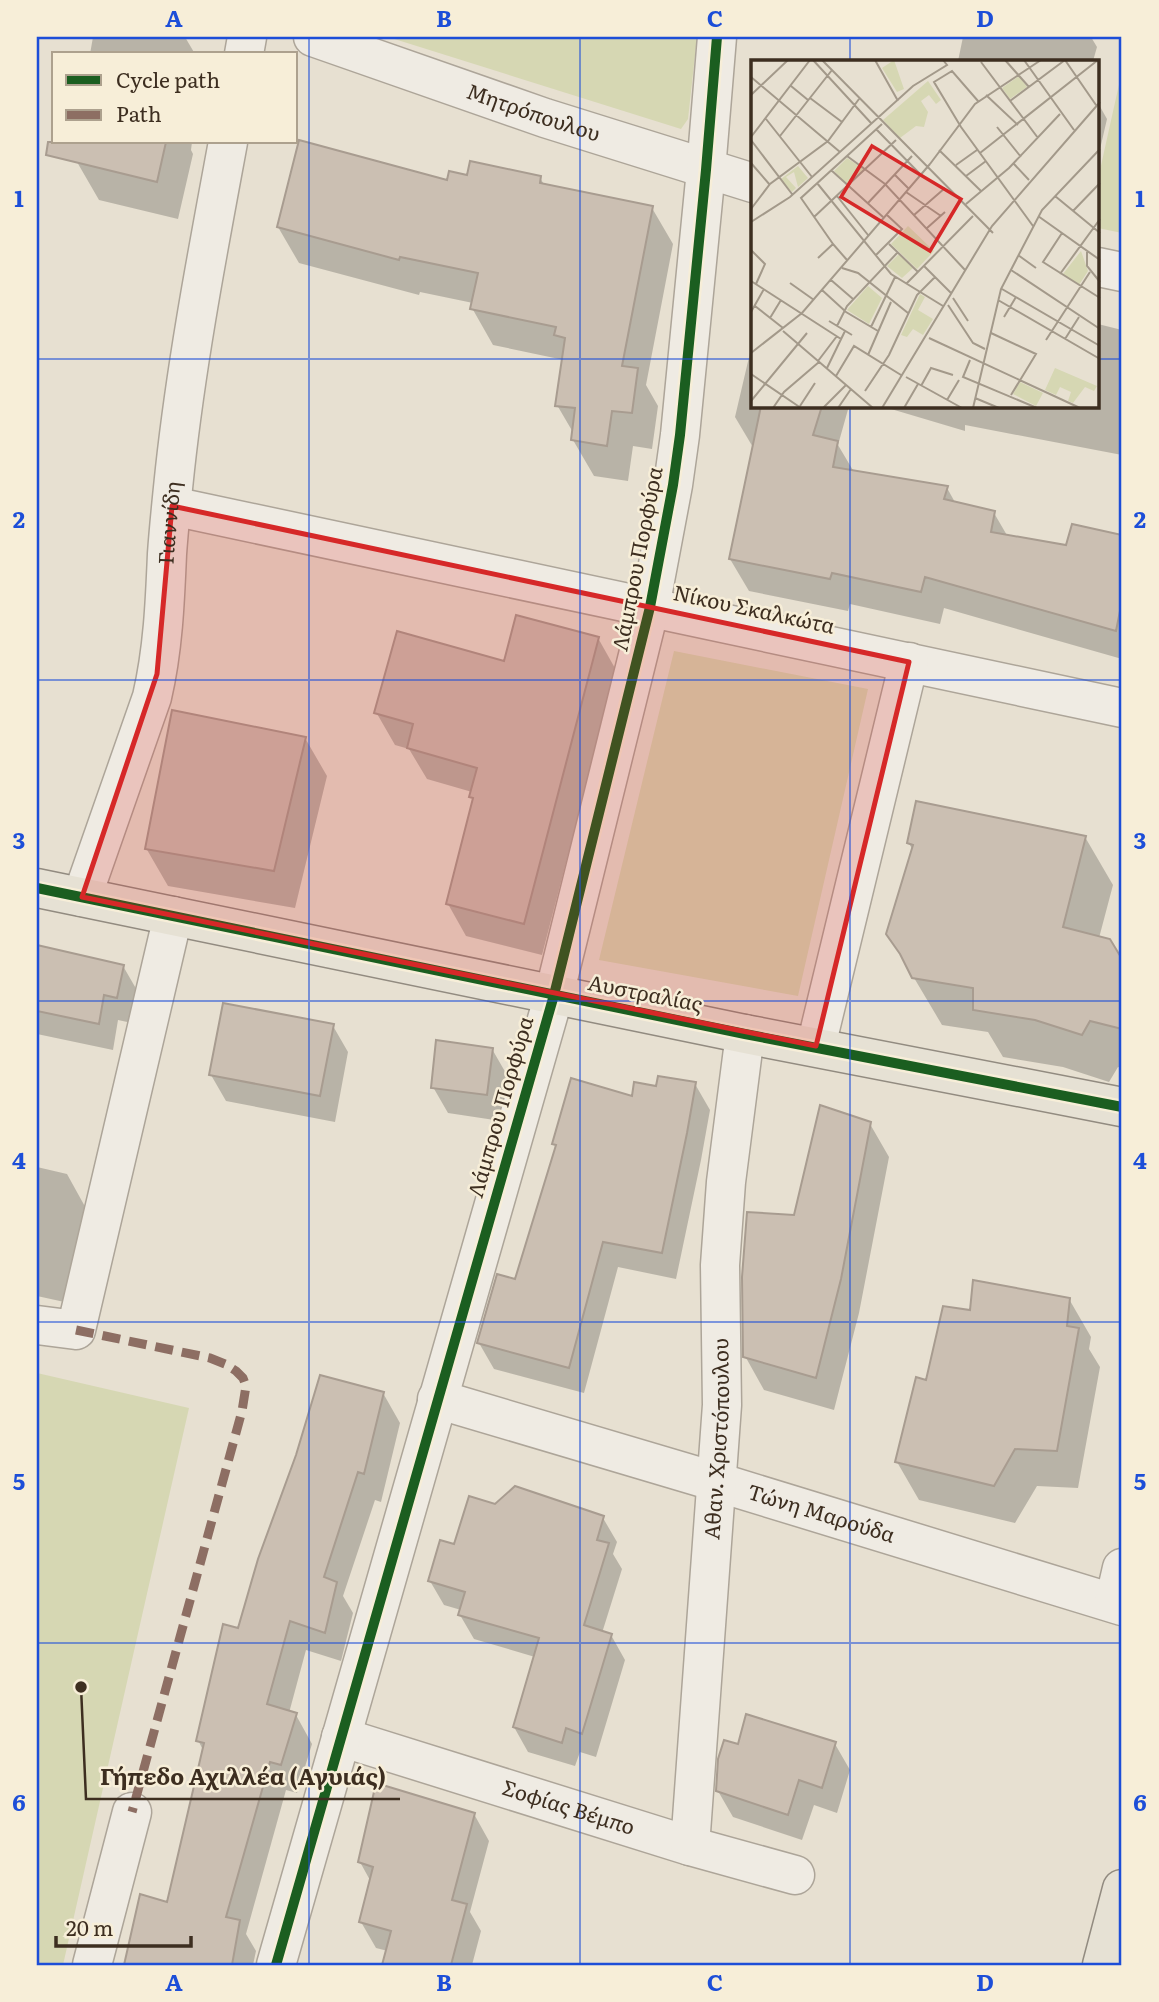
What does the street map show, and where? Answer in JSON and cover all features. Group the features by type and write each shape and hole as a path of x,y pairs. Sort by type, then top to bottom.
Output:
{"main road":[{"name":"Αυστραλίας","path":"37,888 745,1034 1122,1107"},
{"path":"1102,1965 1122,1889"}],"street":[{"name":"Μητρόπουλου","path":"313,37 545,118 751,182"},
{"name":"Λάμπρου Πορφύρα","path":"276,1965 554,995 650,607 678,448 717,37"},
{"name":"Γιαννίδη","path":"82,897 152,697 157,674 163,634 180,435 200,299 228,144"},
{"path":"1100,267 1122,272"},
{"name":"Νίκου Σκαλκώτα","path":"172,506 1122,708"},
{"path":"816,1046 909,663"},
{"path":"37,1325 76,1330 173,916"},
{"name":"Αθαν. Χριστόπουλου","path":"691,1846 722,1405 720,1265 726,1182 745,1034"},
{"name":"Τώνη Μαρούδα","path":"437,1399 717,1482 1120,1593"},
{"name":"Σοφίας Βέμπο","path":"341,1737 691,1846 795,1875"},
{"path":"92,1965 132,1812"}],"highlighted area":[{"path":"172,506 909,662 816,1046 82,897 157,674"}],"green space":[{"path":"388,37 697,37 688,119 681,129"},
{"path":"1122,71 1122,233 1100,228 1100,170"},
{"path":"674,651 868,689 798,996 599,960"},
{"path":"37,1373 189,1408 63,1965 37,1965"}],"building":[{"path":"299,140 447,180 449,171 467,175 470,161 541,176 540,183 653,206 622,366 638,368 632,413 612,411 607,446 571,440 575,408 555,406 565,338 554,335 556,327 470,309 478,273 400,257 399,260 277,227"},
{"path":"48,142 166,144 157,182 46,155"},
{"path":"761,408 821,408 813,435 838,441 833,467 948,486 944,499 995,511 991,532 1066,545 1072,524 1122,535 1122,601 1116,631 925,577 921,592 832,573 830,579 729,559"},
{"path":"516,615 599,637 524,924 446,904 473,798 469,797 477,768 407,748 413,724 374,713 397,631 504,661"},
{"path":"172,710 306,737 274,871 145,849"},
{"path":"916,801 1086,836 1063,927 1110,939 1122,959 1122,1029 1090,1021 1082,1035 1035,1020 973,1010 973,988 912,978 886,934 913,845 907,843"},
{"path":"37,945 124,965 117,998 104,995 99,1024 37,1011"},
{"path":"223,1003 334,1024 320,1096 209,1075"},
{"path":"436,1040 493,1048 487,1095 431,1088"},
{"path":"658,1076 696,1082 662,1253 603,1242 569,1368 477,1343 497,1274 515,1279 556,1145 552,1144 571,1078 632,1096 634,1082 656,1086"},
{"path":"820,1105 871,1122 841,1279 816,1378 743,1357 742,1277 747,1212 794,1215"},
{"path":"973,1280 1070,1298 1067,1326 1079,1328 1057,1451 1015,1449 994,1486 895,1462 916,1377 926,1380 943,1306 970,1310"},
{"path":"320,1375 384,1392 364,1474 358,1472 324,1577 337,1582 325,1633 290,1621 267,1704 297,1713 281,1765 270,1762 226,1917 240,1920 232,1965 124,1965 140,1894 167,1902 204,1743 196,1741 223,1624 238,1628 258,1559 296,1455"},
{"path":"515,1486 604,1516 597,1540 609,1543 584,1625 612,1634 582,1734 566,1728 562,1743 513,1727 539,1638 458,1615 465,1592 428,1581 440,1540 454,1544 469,1496 495,1504"},
{"path":"746,1714 836,1742 822,1788 799,1780 788,1815 716,1791 718,1759 724,1740 738,1744"},
{"path":"376,1783 475,1813 452,1900 467,1904 451,1965 382,1965 391,1931 359,1922 373,1867 358,1862"}],"marked path":[{"path":"76,1330 210,1358 236,1371 246,1386 242,1411 132,1812"}],"cycle path":[{"path":"276,1965 554,995 650,607 680,435 717,37"},
{"path":"37,888 745,1034 1122,1107"}],"place":[{"name":"Γήπεδο Αχιλλέα (Αγυιάς)","path":"81,1687"}]}
